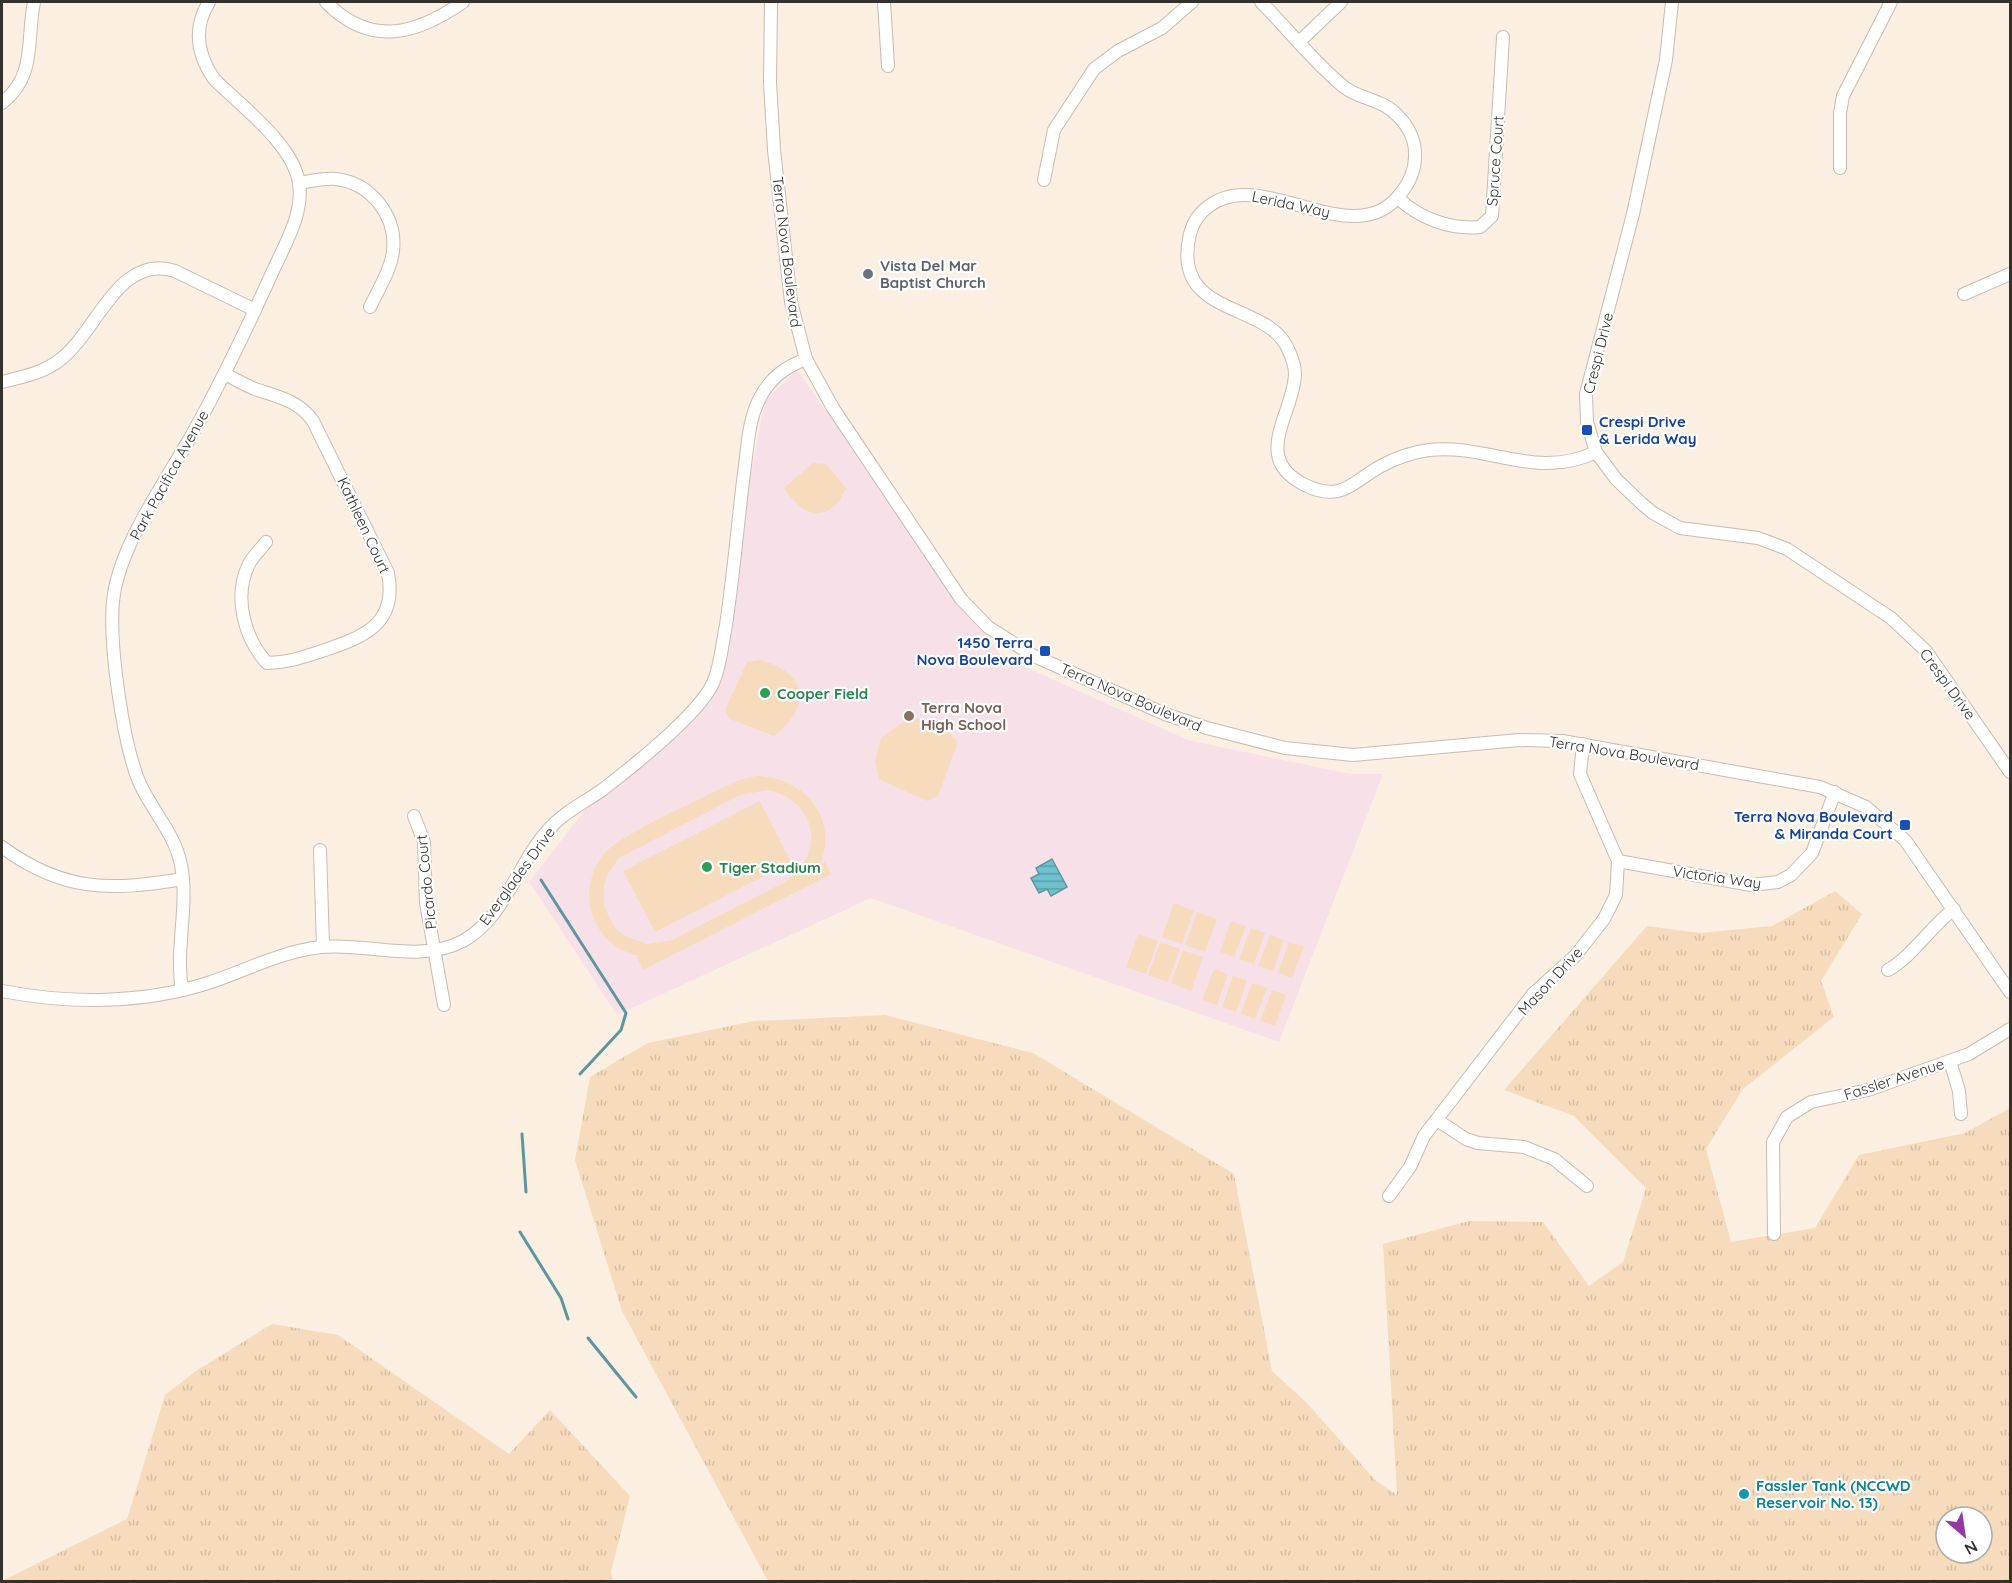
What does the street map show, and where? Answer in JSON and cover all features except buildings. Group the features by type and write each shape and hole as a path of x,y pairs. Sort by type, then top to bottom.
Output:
{"street":[{"path":"2,103 19,85 26,73 34,2"},
{"name":"Park Pacifica Avenue","path":"182,990 180,966 183,879 171,837 142,787 130,755 113,638 115,585 126,553 225,374 295,222 299,183 285,149 214,79 201,56 198,30 209,2"},
{"path":"326,2 349,20 362,26 390,31 417,28 430,23 463,2"},
{"name":"Terra Nova Boulevard","path":"771,2 770,82 774,150 792,302 806,359 833,408 961,599 988,627 1025,651 1186,722 1285,748 1353,755 1519,740 1583,744 1835,792 1866,807 1892,826 1917,855 2010,992"},
{"path":"884,2 888,66"},
{"path":"1044,180 1054,129 1094,69 1118,51 1162,28 1192,2"},
{"path":"1261,2 1345,88 1385,105 1407,127 1415,148 1415,161 1412,174 1398,198"},
{"path":"1299,42 1341,2"},
{"name":"Crespi Drive","path":"1672,2 1666,60 1633,214 1586,394 1587,422 1596,452 1628,492 1666,522 1696,532 1758,538 1787,549 1904,628 1936,664 2010,772"},
{"path":"1840,168 1840,113 1843,96 1891,2"},
{"name":"Spruce Court","path":"1398,198 1418,215 1462,227 1480,227 1491,216 1503,37"},
{"path":"299,183 333,179 355,184 375,198 388,217 392,228 393,253 370,307"},
{"name":"Lerida Way","path":"1398,198 1377,211 1352,216 1258,196 1229,196 1205,209 1196,219 1190,232 1189,259 1197,283 1204,293 1224,307 1272,328 1283,339 1293,360 1293,387 1276,443 1278,454 1287,471 1300,483 1312,488 1335,492 1345,490 1379,467 1415,452 1440,449 1523,462 1566,464 1596,452"},
{"path":"2,382 28,376 59,360 83,337 123,283 142,269 164,267 176,271 255,309"},
{"path":"1965,294 2010,274"},
{"name":"Everglades Drive","path":"2,991 83,1000 133,997 182,990 284,956 323,946 407,951 433,950 462,941 485,923 549,829 612,782 687,717 708,694 719,665 733,583 742,482 753,413 775,376 806,359"},
{"name":"Kathleen Court","path":"225,374 252,388 289,400 306,412 313,421 388,573 391,597 381,619 369,632 349,641 283,663 267,663 258,653 242,611 241,589 250,562 266,542"},
{"name":"Mason Drive","path":"1389,1196 1410,1167 1419,1145 1437,1120 1533,994 1567,965 1604,919 1616,895 1618,861 1582,782 1579,765 1583,744"},
{"name":"Victoria Way","path":"1618,861 1751,885 1778,882 1791,875 1812,853 1835,792"},
{"name":"Picardo Court","path":"414,816 424,842 424,888 444,1005"},
{"path":"2,847 39,870 89,886 124,887 183,879"},
{"path":"320,850 323,946"},
{"path":"1888,970 1908,955 1933,927 1954,909"},
{"name":"Fassler Avenue","path":"1774,1234 1772,1150 1778,1130 1787,1117 1811,1101 1861,1092 1950,1061 1982,1048 2010,1029"},
{"path":"1950,1061 1959,1090 1961,1114"},
{"path":"1437,1120 1466,1139 1478,1143 1524,1147 1554,1159 1587,1186"}],"shaded area":[{"name":"Terra Nova High School","path":"797,370 1001,656 1188,740 1350,774 1383,774 1279,1042 871,898 617,1015 529,882 584,811 710,692 765,400"}],"green space":[{"path":"813,463 826,464 846,488 838,503 821,513 813,513 800,506 784,488"},
{"name":"Cooper Field","path":"759,660 787,672 795,681 799,691 799,702 795,713 774,736 730,719 725,710 747,662"},
{"path":"918,719 944,727 958,742 938,796 927,801 879,779 875,761 881,738 906,720"},
{"path":"756,776 773,778 802,791 813,802 821,816 825,830 825,847 820,864 825,862 831,874 643,970 637,958 639,956 624,951 610,942 596,924 589,900 590,884 595,869 603,855 612,846 666,815 739,780","holes":["768,790 785,796 798,805 811,830 811,843 807,857 798,870 785,882 672,940 647,944 623,935 614,927 604,906 604,886 607,875 619,858 740,795"]},
{"name":"Tiger Stadium","path":"760,801 791,862 655,932 623,871"},
{"path":"1835,891 1862,914 1821,981 1834,1017 1743,1089 1706,1149 1731,1242 1815,1228 1859,1155 1965,1133 2010,1108 2010,1581 768,1581 622,1311 575,1160 590,1077 648,1043 754,1021 885,1015 1033,1053 1234,1174 1272,1371 1307,1403 1375,1480 1397,1495 1383,1244 1469,1221 1543,1222 1589,1286 1623,1262 1646,1188 1574,1116 1504,1090 1647,926 1700,933 1772,926"},
{"path":"1174,903 1194,911 1182,944 1162,937"},
{"path":"1197,912 1217,919 1205,952 1185,945"},
{"path":"1231,921 1246,926 1234,957 1220,952"},
{"path":"1251,928 1265,933 1254,964 1239,959"},
{"path":"1138,934 1158,941 1146,974 1126,967"},
{"path":"1270,935 1284,940 1273,971 1258,966"},
{"path":"1160,942 1180,949 1168,982 1148,975"},
{"path":"1289,942 1304,947 1292,978 1278,973"},
{"path":"1183,950 1203,957 1191,991 1171,983"},
{"path":"1214,969 1228,974 1217,1005 1202,1000"},
{"path":"1233,976 1247,981 1236,1012 1222,1007"},
{"path":"1252,983 1267,988 1255,1019 1241,1014"},
{"path":"1272,990 1286,995 1275,1026 1260,1021"},
{"path":"272,1324 338,1335 509,1454 550,1410 630,1496 611,1572 613,1581 2,1581 127,1519 165,1395 196,1371"}],"water":[{"path":"1052,859 1067,887 1051,896 1047,889 1039,893 1031,878 1039,874 1036,868"}],"waterway":[{"path":"541,880 626,1013 621,1030 580,1074"},
{"path":"522,1134 526,1192"},
{"path":"520,1232 561,1298 568,1319"},
{"path":"588,1338 636,1397"}],"place":[{"name":"Vista Del Mar Baptist Church","path":"868,274"},
{"name":"Crespi Drive & Lerida Way","path":"1587,430"},
{"name":"1450 Terra Nova Boulevard","path":"1045,651"},
{"name":"Cooper Field","path":"765,693"},
{"name":"Terra Nova High School","path":"909,716"},
{"name":"Terra Nova Boulevard & Miranda Court","path":"1905,825"},
{"name":"Tiger Stadium","path":"707,867"},
{"name":"Fassler Tank (NCCWD Reservoir No. 13)","path":"1744,1494"}]}
